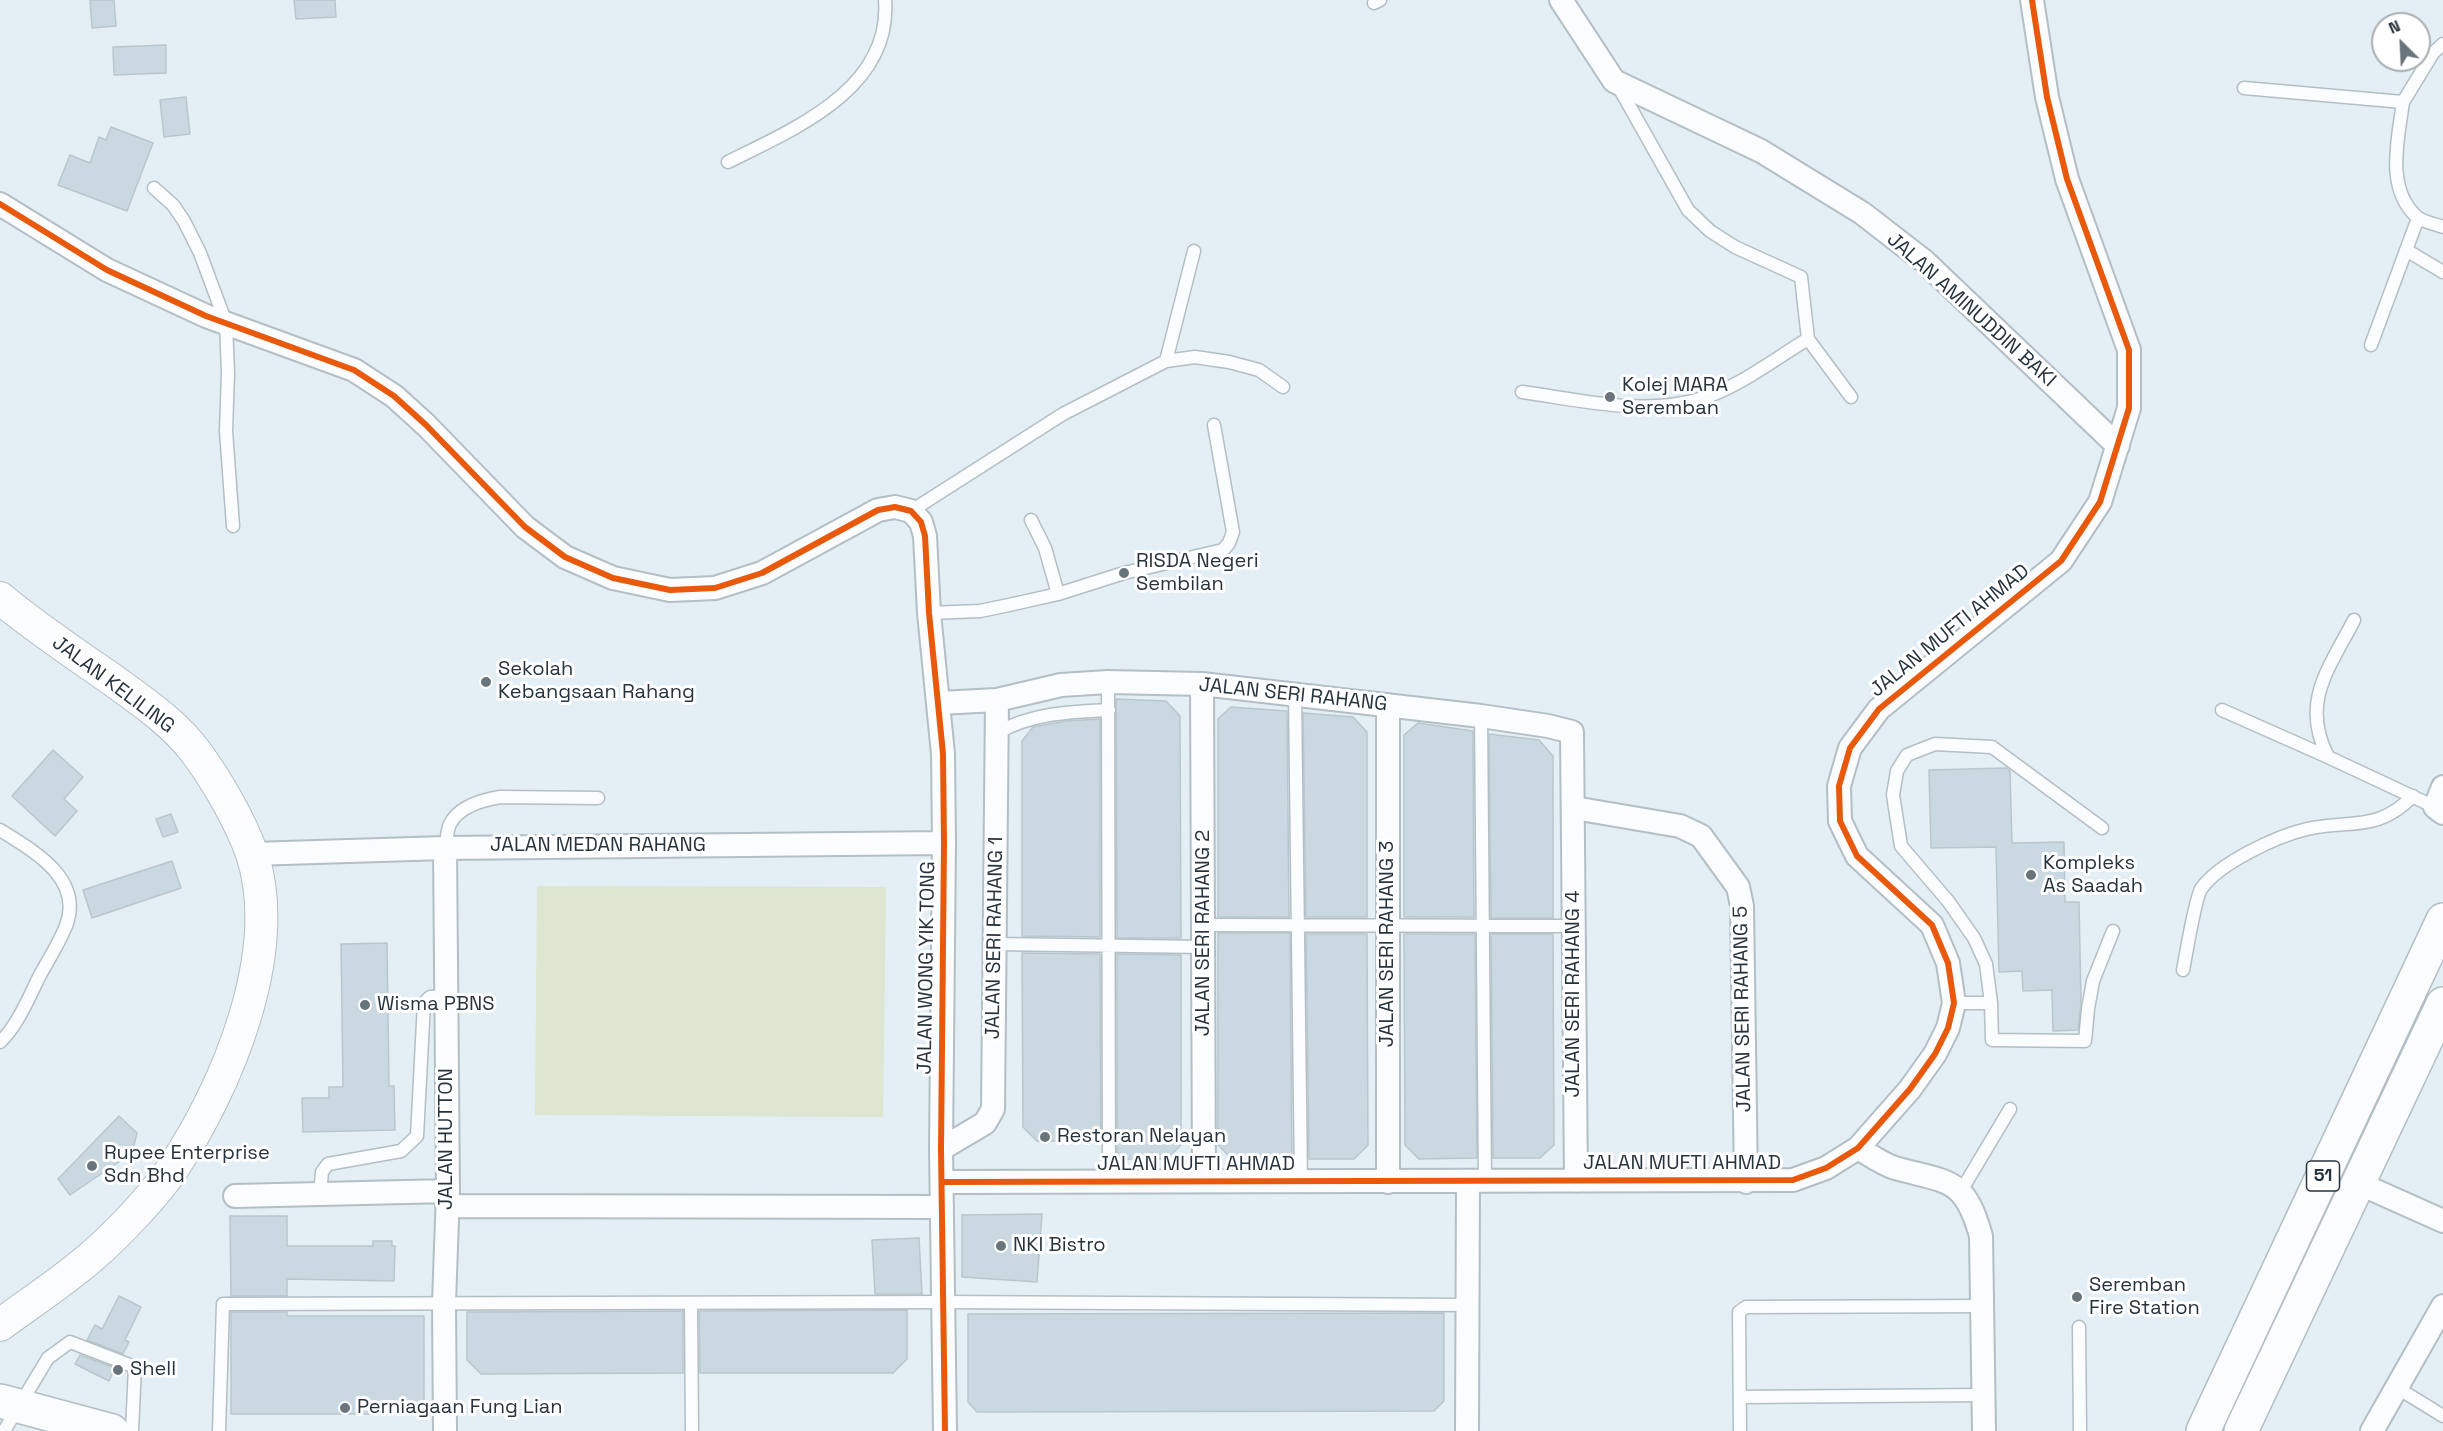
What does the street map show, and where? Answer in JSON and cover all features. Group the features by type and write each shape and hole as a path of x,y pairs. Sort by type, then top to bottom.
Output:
{"highway":[{"name":"51","path":"2203,1431 2443,920"},
{"name":"51","path":"2241,1431 2443,1004"},
{"path":"20,1416 112,1431"}],"street":[{"path":"1561,0 1614,81"},
{"name":"JALAN MUFTI AHMAD","path":"942,1182 1746,1182 1793,1180 1826,1168 1858,1149 1910,1089 1935,1054 1948,1028 1954,1003 1948,963 1932,925 1857,856 1840,821 1839,786 1850,748 1879,709 2061,561 2100,502 2129,408 2129,350 2067,179 2047,97 2032,0"},
{"name":"JALAN AMINUDDIN BAKI","path":"1614,81 1761,151 1862,213 1924,261 2118,446"},
{"path":"0,204 106,270 226,323 354,370 394,396 426,425 525,527 565,557 613,578 670,590 715,588 762,573 878,510 895,507 911,511"},
{"name":"JALAN WONG YIK TONG","path":"911,511 921,522 925,536 929,613 943,754 945,843 941,1149 945,1431"},
{"name":"JALAN KELILING","path":"0,598 34,626 145,703 172,726 194,750 217,785 252,854 260,897 261,939 254,986 235,1045 208,1109 172,1169 129,1220 91,1257 0,1325"},
{"name":"JALAN SERI RAHANG","path":"939,703 997,700 1061,686 1108,682 1202,684 1548,726 1572,732 1574,808"},
{"name":"JALAN SERI RAHANG 2","path":"1202,684 1204,1181"},
{"name":"JALAN SERI RAHANG 1","path":"941,1149 985,1123 993,1109 997,700"},
{"name":"JALAN SERI RAHANG 3","path":"1388,705 1388,1182"},
{"name":"JALAN SERI RAHANG 4","path":"1574,808 1576,1181"},
{"name":"JALAN SERI RAHANG 5","path":"1574,808 1680,826 1701,836 1738,887 1742,906 1746,1182"},
{"name":"JALAN MEDAN RAHANG","path":"252,854 445,848 945,843"},
{"name":"JALAN HUTTON","path":"445,848 447,996 445,1431"},
{"path":"1858,1149 1893,1167 1935,1176 1961,1191 1974,1209 1981,1236 1984,1431"},
{"path":"1467,1431 1468,1305 1477,1183"},
{"path":"2358,1183 2443,1221"},
{"path":"235,1196 320,1194 942,1207"},
{"path":"2372,1431 2443,1306"}],"lane":[{"path":"728,162 825,110 852,86 884,36 885,0"},
{"path":"2443,44 2433,53 2403,102 2395,159 2397,182 2406,202 2418,218 2443,227"},
{"path":"1614,81 1688,210 1710,231 1735,247 1801,277 1808,339 1851,397"},
{"path":"2244,88 2403,102"},
{"path":"154,188 173,205 184,221 200,253 226,323 228,373 226,431 233,526"},
{"path":"2371,345 2418,218"},
{"path":"2406,250 2438,269 2443,278"},
{"path":"1166,361 1194,251"},
{"path":"1522,392 1632,406 1661,406 1700,399 1730,386 1808,339"},
{"path":"911,511 1063,414 1166,361 1195,357 1229,362 1259,370 1283,387"},
{"path":"929,613 980,610 1058,594 1124,573 1223,550 1229,543 1233,532 1214,424"},
{"path":"1031,520 1045,548 1058,594"},
{"path":"2328,757 2319,740 2316,714 2318,693 2354,620"},
{"path":"1108,682 1109,1182"},
{"path":"1295,695 1301,1182"},
{"path":"998,733 1034,716 1109,710"},
{"path":"2222,710 2413,796 2440,802"},
{"path":"1477,1183 1483,925 1480,716"},
{"path":"2102,828 1992,747 1935,744 1907,755 1897,771 1893,795 1901,846 1948,902 1974,938 1986,964 1991,1003 1992,1040 2085,1041 2093,981 2113,931"},
{"path":"2183,970 2200,890 2227,865 2278,838 2309,829 2370,824 2399,811 2413,796"},
{"path":"445,848 449,825 458,812 484,800 500,797 598,798"},
{"path":"0,830 47,862 65,883 71,905 66,926 22,1010 0,1042"},
{"path":"995,944 1110,946 1297,925 1574,926"},
{"path":"320,1194 322,1172 328,1164 401,1151 417,1136 424,1003 430,997 447,996"},
{"path":"1954,1003 1991,1003"},
{"path":"1961,1191 2010,1109"},
{"path":"219,1431 223,1304 944,1302 1468,1305"},
{"path":"692,1303 692,1431"},
{"path":"1740,1431 1739,1312 1746,1306 1983,1306"},
{"path":"2079,1327 2080,1431"},
{"path":"20,1416 48,1358 70,1342 135,1367 132,1431"},
{"path":"2396,1387 2443,1416"},
{"path":"1740,1397 1984,1395"}],"green space":[{"path":"537,886 886,887 883,1117 535,1115"}],"building":[{"path":"90,0 114,0 116,26 92,28"},
{"path":"294,0 335,0 336,17 296,19"},
{"path":"166,45 166,73 114,75 113,47"},
{"path":"186,97 190,134 164,137 160,100"},
{"path":"111,127 153,143 127,211 58,185 70,155 90,163 99,137 106,140"},
{"path":"1116,699 1166,701 1180,716 1181,938 1117,938"},
{"path":"1231,707 1287,711 1289,917 1218,917 1218,719"},
{"path":"1303,713 1353,717 1367,732 1367,917 1306,917"},
{"path":"1100,719 1100,937 1022,936 1022,741 1033,727 1066,721"},
{"path":"1418,723 1473,731 1474,917 1404,917 1404,735"},
{"path":"1489,734 1539,740 1553,756 1553,918 1491,918"},
{"path":"53,750 83,777 64,799 77,811 55,836 12,796"},
{"name":"Kompleks As Saadah","path":"2006,768 2010,771 2012,843 2064,842 2065,902 2079,902 2081,1002 2078,1030 2053,1031 2052,990 2023,991 2022,971 1999,972 1996,847 1931,848 1929,770"},
{"path":"171,814 178,832 163,837 156,819"},
{"path":"172,861 181,888 92,918 83,890"},
{"path":"1218,933 1290,933 1292,1159 1232,1159 1218,1145"},
{"path":"1306,934 1367,934 1368,1145 1354,1159 1309,1159"},
{"path":"1404,934 1475,934 1477,1158 1419,1159 1405,1145"},
{"path":"1491,934 1553,934 1554,1145 1540,1158 1493,1158"},
{"path":"387,943 389,1086 394,1086 395,1130 303,1132 302,1098 329,1098 329,1087 343,1087 341,944"},
{"path":"1022,953 1100,954 1101,1141 1037,1141 1023,1127"},
{"path":"1117,954 1181,955 1181,1145 1167,1159 1117,1159"},
{"name":"Rupee Enterprise Sdn Bhd","path":"119,1116 137,1133 132,1153 70,1195 58,1179"},
{"name":"NKI Bistro","path":"1042,1214 1037,1282 962,1277 962,1215"},
{"path":"230,1216 287,1216 287,1246 373,1246 373,1241 392,1241 392,1246 395,1246 394,1281 287,1279 287,1296 231,1296"},
{"path":"919,1238 922,1294 875,1294 872,1240"},
{"path":"119,1296 141,1307 125,1340 129,1342 123,1354 87,1340 95,1325 102,1329"},
{"path":"907,1310 907,1359 893,1373 700,1373 699,1311"},
{"path":"683,1311 683,1373 481,1374 467,1360 467,1312"},
{"path":"231,1312 287,1312 287,1316 424,1316 424,1399 410,1414 231,1414"},
{"path":"1444,1313 1444,1401 1434,1411 977,1412 968,1402 968,1314"},
{"path":"80,1355 115,1368 109,1381 75,1364"}],"cycle path":[{"path":"942,1182 1793,1180 1826,1168 1858,1148 1910,1089 1935,1054 1948,1028 1954,1003 1948,963 1932,925 1857,856 1840,821 1839,786 1850,748 1879,709 2061,561 2100,502 2129,408 2129,350 2067,179 2047,97 2032,0"},
{"path":"0,204 107,270 206,316 354,370 394,396 426,425 525,527 565,557 613,578 670,590 715,588 762,573 878,510 895,507 911,511 921,522 925,536 929,613 943,754 941,1149 945,1431"}],"place":[{"name":"Kolej MARA Seremban","path":"1610,397"},
{"name":"RISDA Negeri Sembilan","path":"1124,573"},
{"name":"Sekolah Kebangsaan Rahang","path":"486,682"},
{"name":"Kompleks As Saadah","path":"2031,875"},
{"name":"Wisma PBNS","path":"365,1005"},
{"name":"Restoran Nelayan","path":"1045,1137"},
{"name":"Rupee Enterprise Sdn Bhd","path":"92,1166"},
{"name":"NKI Bistro","path":"1001,1246"},
{"name":"Seremban Fire Station","path":"2077,1297"},
{"name":"Shell","path":"118,1370"},
{"name":"Perniagaan Fung Lian","path":"345,1408"}]}
